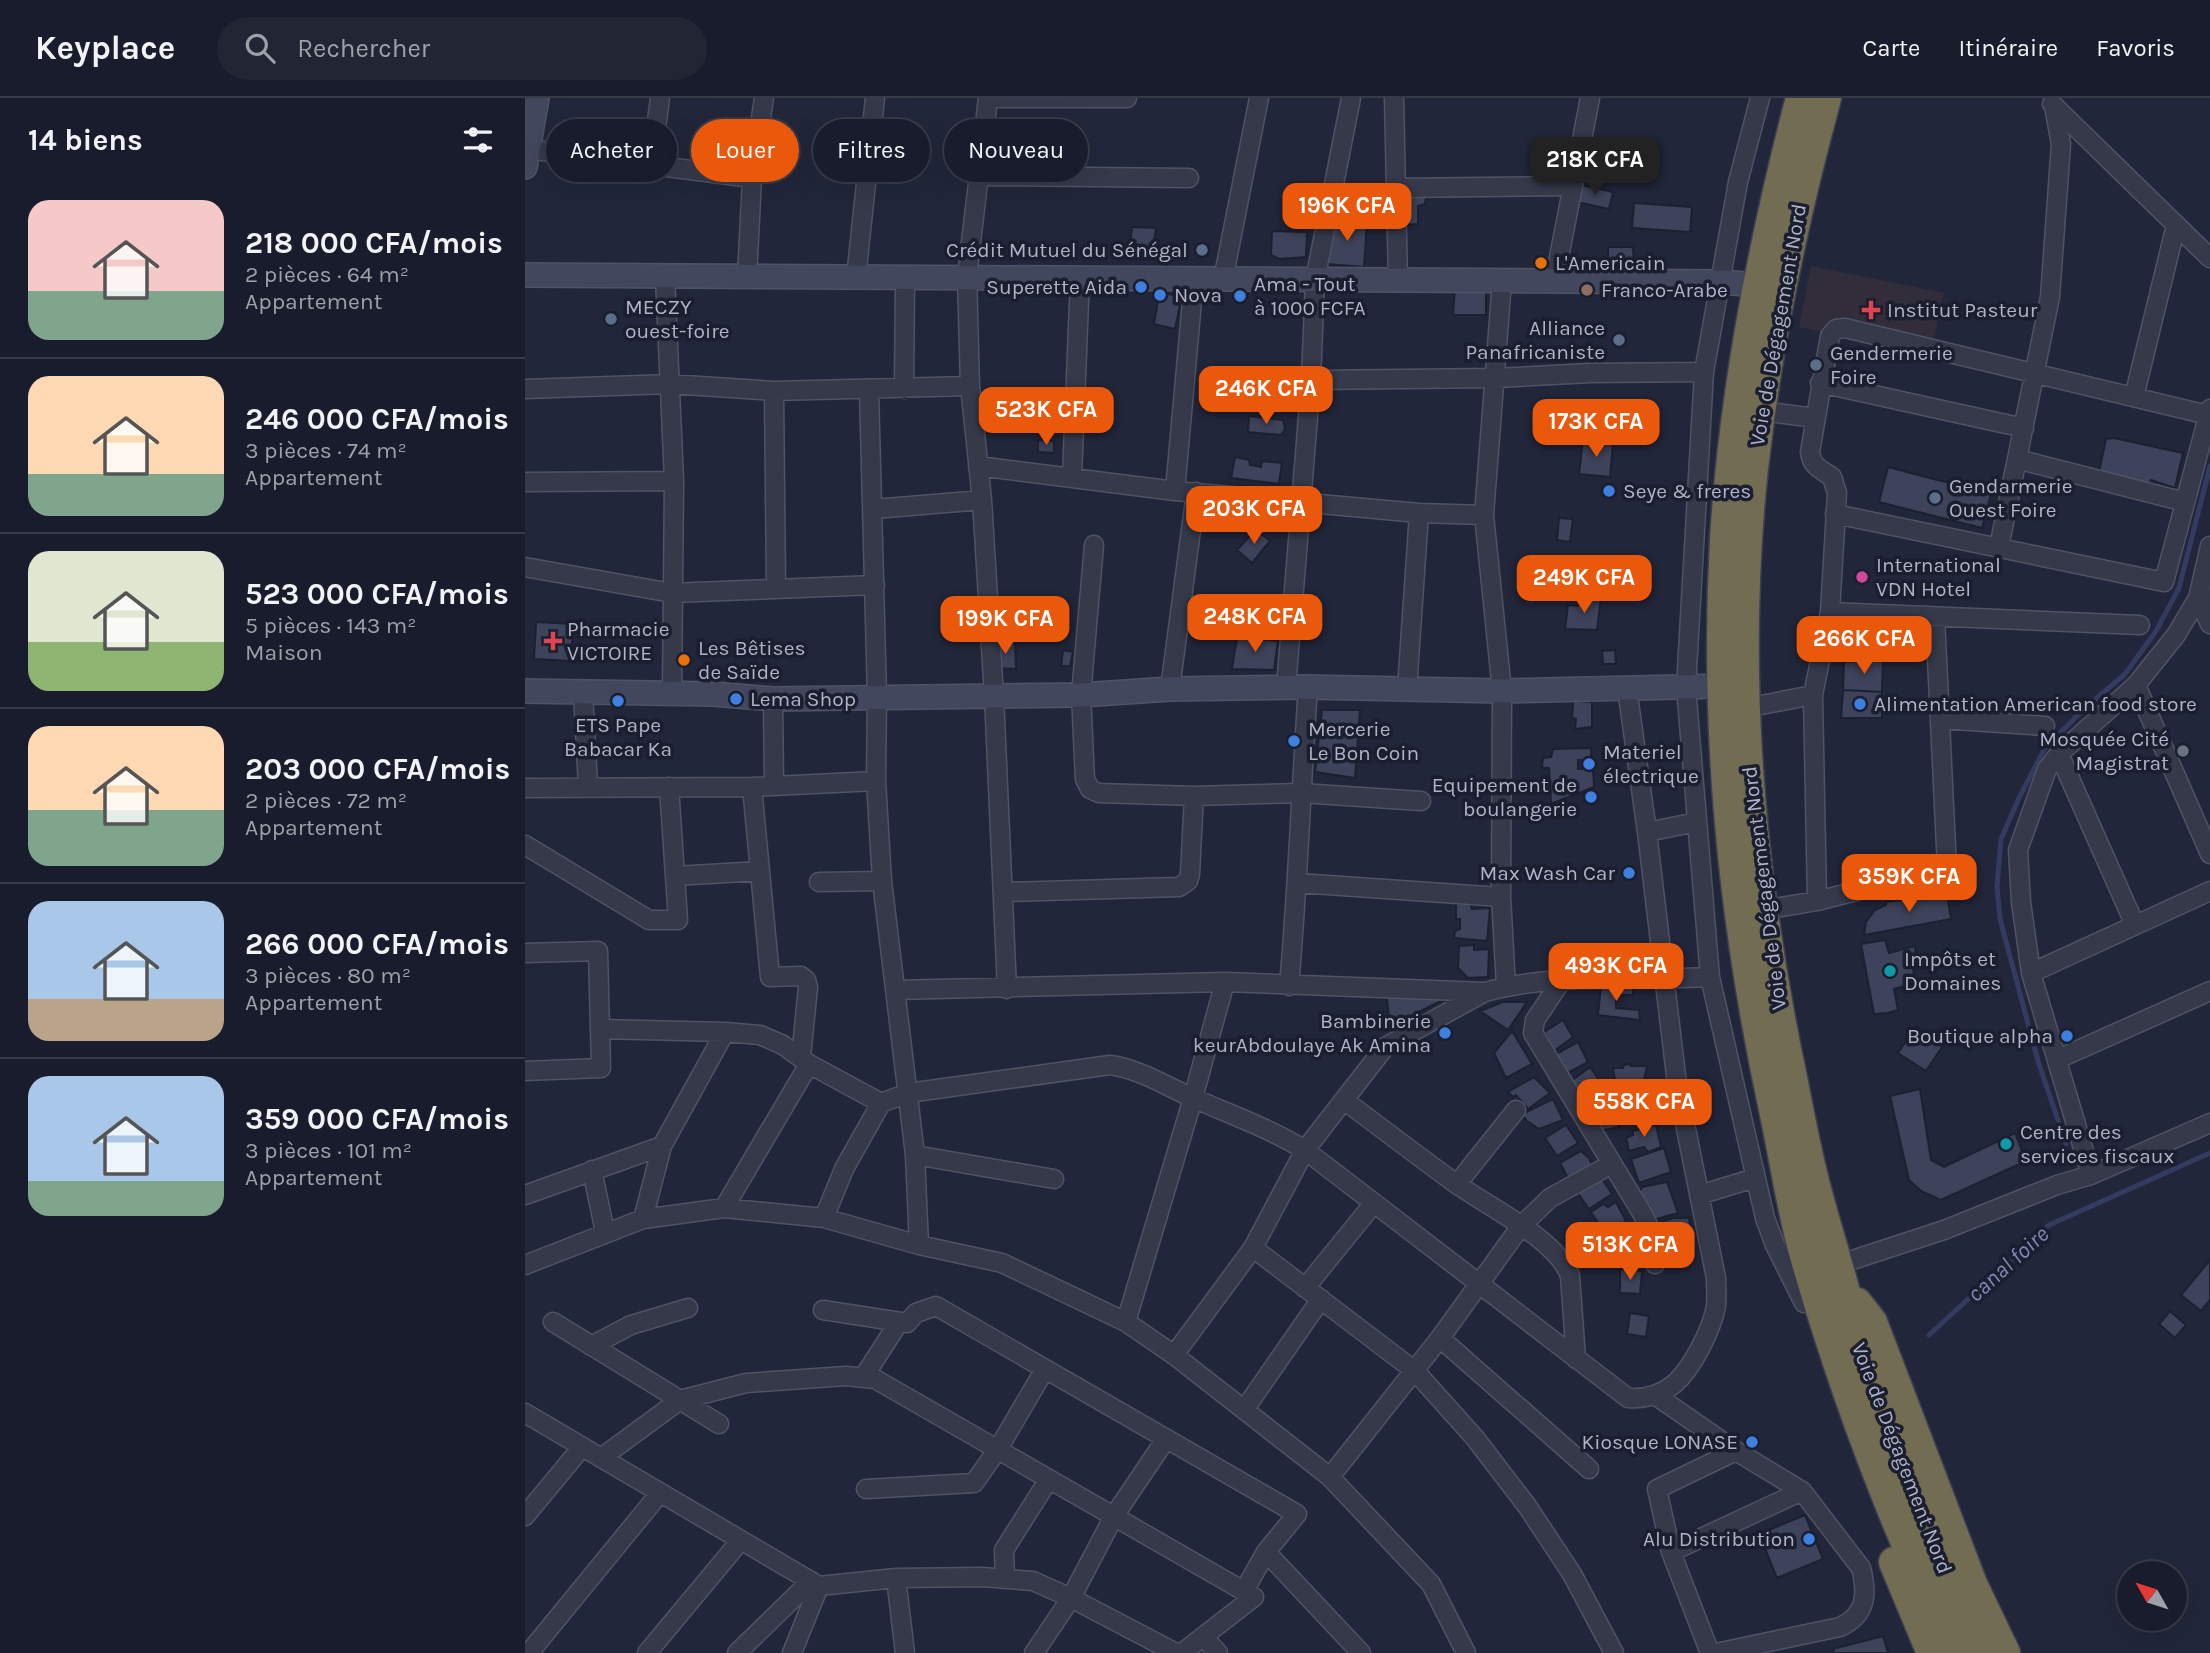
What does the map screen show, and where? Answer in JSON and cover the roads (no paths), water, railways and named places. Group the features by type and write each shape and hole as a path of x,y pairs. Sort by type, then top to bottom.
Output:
{"highway":[{"name":"Voie de Dégagement Nord","path":"1801,98 1774,201 1758,285 1743,372 1732,462 1725,541 1724,686 1725,775 1733,861 1743,947 1759,1040 1804,1252 1884,1457 1956,1653"},
{"name":"Voie de Dégagement Nord","path":"1826,98 1796,218 1753,468 1748,547 1745,708 1755,843 1773,986 1790,1072 1816,1189 1864,1362 1884,1457 1982,1653"},
{"path":"1804,1252 1804,1303 1829,1398 1933,1653"},
{"path":"1840,1275 1872,1322 1972,1584 2005,1653"}],"street":[{"path":"537,98 527,158 546,159"},
{"path":"657,119 660,98"},
{"path":"761,119 764,98"},
{"path":"856,278 875,98"},
{"path":"986,119 988,98 1128,98"},
{"path":"1223,280 1259,98"},
{"path":"1289,986 1298,883 1301,793 1297,688 1301,501 1311,380 1315,280 1351,98"},
{"path":"1394,98 1398,282"},
{"path":"1554,283 1590,98"},
{"path":"1760,98 1738,182 1704,372 1686,687 1710,977 1755,1178 1772,1236 1804,1303"},
{"path":"2051,102 2210,258"},
{"path":"1999,547 2050,298 2061,144 2051,102"},
{"path":"1088,177 1189,178"},
{"path":"747,278 752,182"},
{"path":"978,182 967,276 969,386 982,500 1007,989"},
{"path":"1398,188 1573,186"},
{"path":"2134,397 2176,225"},
{"path":"525,275 1721,282 1758,285"},
{"path":"665,277 674,481 672,693"},
{"path":"1072,477 1080,277"},
{"path":"904,389 905,278"},
{"path":"1175,491 1193,279"},
{"path":"1502,281 1485,514 1503,691 1501,897 1506,986"},
{"path":"1817,901 1813,695 1830,612 1836,484 1832,477 1816,467 1811,460 1820,383 1829,336 1836,329 1845,328 2134,397 2209,412 2164,582 1835,514"},
{"path":"1311,380 1704,372"},
{"path":"1820,383 2024,428"},
{"path":"525,389 670,384 774,391 969,386"},
{"path":"869,390 874,509 876,781 881,881 915,1154 919,1245"},
{"path":"774,391 776,589"},
{"path":"1762,411 1815,418"},
{"path":"2017,459 2185,502"},
{"path":"978,466 1175,491 1419,513 1485,514"},
{"path":"525,482 674,481"},
{"path":"1170,689 1196,492"},
{"path":"874,509 982,500"},
{"path":"1407,689 1419,513"},
{"path":"1094,545 1081,695 1085,779 1090,789 1099,793 1195,796 1301,793 1421,801"},
{"path":"2210,546 2204,597 2210,624"},
{"path":"525,567 672,593 875,585"},
{"path":"2091,1175 2031,973 2021,902 2018,850 2047,769 2059,754 2136,685 2204,597"},
{"path":"1830,612 2140,625"},
{"path":"1762,910 1817,901 1947,868 1935,617"},
{"path":"2136,685 2210,854"},
{"path":"525,691 672,693 773,699 1081,695 1170,689 1503,691 1724,686"},
{"path":"824,1218 844,1169 881,1103 908,1093 1110,1065 1128,1067 1193,1098 1271,1129 1305,1150 1628,1398 1641,1399 1655,1395 1675,1384 1692,1362 1705,1336 1716,1307 1716,1278 1677,1084 1627,688"},
{"path":"583,692 588,787"},
{"path":"1745,708 1813,695"},
{"path":"773,699 774,785"},
{"path":"1941,719 2045,726"},
{"path":"2059,754 2135,925"},
{"path":"525,788 753,787 876,781"},
{"path":"525,845 649,920 678,920 669,787"},
{"path":"724,1208 805,1061 806,980 801,976 769,976 753,787"},
{"path":"1003,892 1179,887 1188,881 1190,874 1195,796"},
{"path":"1647,831 1697,822"},
{"path":"675,876 760,871"},
{"path":"819,883 881,881"},
{"path":"1298,883 1501,897"},
{"path":"2031,973 2210,891"},
{"path":"525,953 598,951 601,1068 525,1071"},
{"path":"1174,1356 1253,1248 1305,1150 1385,1047 1485,992 1506,986 1562,980 1710,977"},
{"path":"1562,980 1535,1020 1533,1033 1650,1229 1655,1264"},
{"path":"895,990 1225,982 1485,992"},
{"path":"1126,1322 1225,982"},
{"path":"2058,1059 2210,991"},
{"path":"600,1029 725,1031 759,1035 782,1045 805,1061 881,1103"},
{"path":"643,1219 661,1146 725,1031"},
{"path":"1344,1100 1559,1255 1570,1276 1576,1359"},
{"path":"1457,1184 1516,1110"},
{"path":"1840,1275 1944,1230 2057,1185 2091,1175 2210,1123"},
{"path":"525,1195 661,1146"},
{"path":"915,1154 1054,1180"},
{"path":"1330,1477 1415,1371 1521,1226 1550,1198 1612,1164"},
{"path":"592,1170 605,1233"},
{"path":"1699,1195 1755,1178"},
{"path":"1305,1288 1374,1203"},
{"path":"525,1265 643,1219 724,1208 824,1218 919,1245 1002,1264 1126,1322 1330,1477 1431,1584 1466,1653"},
{"path":"1253,1248 1415,1371 1475,1438 1527,1506 1572,1574 1614,1653"},
{"path":"1244,1410 1321,1299"},
{"path":"823,1310 907,1323 916,1312 936,1306 1297,1514 1266,1552 1244,1591"},
{"path":"591,1346 631,1325 688,1308"},
{"path":"552,1322 719,1424"},
{"path":"863,1378 899,1322"},
{"path":"1440,1338 1588,1469"},
{"path":"866,1489 974,1483 998,1449 1045,1369"},
{"path":"525,1413 660,1493 815,1583 982,1577 1033,1581 1179,1653 1254,1597 876,1379 846,1377 746,1383 680,1399 601,1458"},
{"path":"1655,1395 1736,1451 1802,1492 1861,1568 1864,1581 1861,1609 1854,1620 1840,1627 1717,1653"},
{"path":"1034,1653 1070,1598 1114,1516 1166,1439"},
{"path":"525,1516 582,1447"},
{"path":"1710,1653 1671,1552 1657,1489 1736,1451"},
{"path":"1005,1579 1004,1550 1049,1479"},
{"path":"1671,1552 1802,1492"},
{"path":"529,1651 660,1493"},
{"path":"647,1653 741,1540"},
{"path":"1266,1552 1361,1653"},
{"path":"896,1578 907,1652"},
{"path":"737,1653 815,1583"},
{"path":"792,1653 815,1583"},
{"path":"1203,1637 1218,1653"}],"waterway":[{"path":"2066,1144 2038,1061 2000,919 1997,886 2001,839 2045,748 2084,709 2125,674 2156,631 2179,588 2210,466"},
{"name":"canal foire","path":"1929,1335 2049,1225 2210,1153"}],"place":[{"name":"Crédit Mutuel du Sénégal","path":"1202,250"},
{"name":"L'Americain","path":"1541,263"},
{"name":"Superette Aida","path":"1141,287"},
{"name":"Franco-Arabe","path":"1587,290"},
{"name":"Nova","path":"1160,295"},
{"name":"Ama - Tout à 1000 FCFA","path":"1240,296"},
{"name":"Institut Pasteur","path":"1871,310"},
{"name":"MECZY ouest-foire","path":"611,319"},
{"name":"Alliance Panafricaniste","path":"1619,340"},
{"name":"Gendermerie Foire","path":"1816,365"},
{"name":"Seye & freres","path":"1609,491"},
{"name":"Gendarmerie Ouest Foire","path":"1935,498"},
{"name":"International VDN Hotel","path":"1862,577"},
{"name":"Pharmacie VICTOIRE","path":"553,641"},
{"name":"Les Bêtises de Saïde","path":"684,660"},
{"name":"Lema Shop","path":"736,699"},
{"name":"ETS Pape Babacar Ka","path":"618,701"},
{"name":"Alimentation American food store","path":"1860,704"},
{"name":"Mercerie Le Bon Coin","path":"1294,741"},
{"name":"Mosquée Cité Magistrat","path":"2183,751"},
{"name":"Materiel électrique","path":"1589,764"},
{"name":"Equipement de boulangerie","path":"1591,797"},
{"name":"Max Wash Car","path":"1629,873"},
{"name":"Impôts et Domaines","path":"1890,971"},
{"name":"Bambinerie keurAbdoulaye Ak Amina","path":"1445,1033"},
{"name":"Boutique alpha","path":"2067,1036"},
{"name":"Centre des services fiscaux","path":"2006,1144"},
{"name":"Kiosque LONASE","path":"1752,1442"},
{"name":"Alu Distribution","path":"1809,1539"}]}
